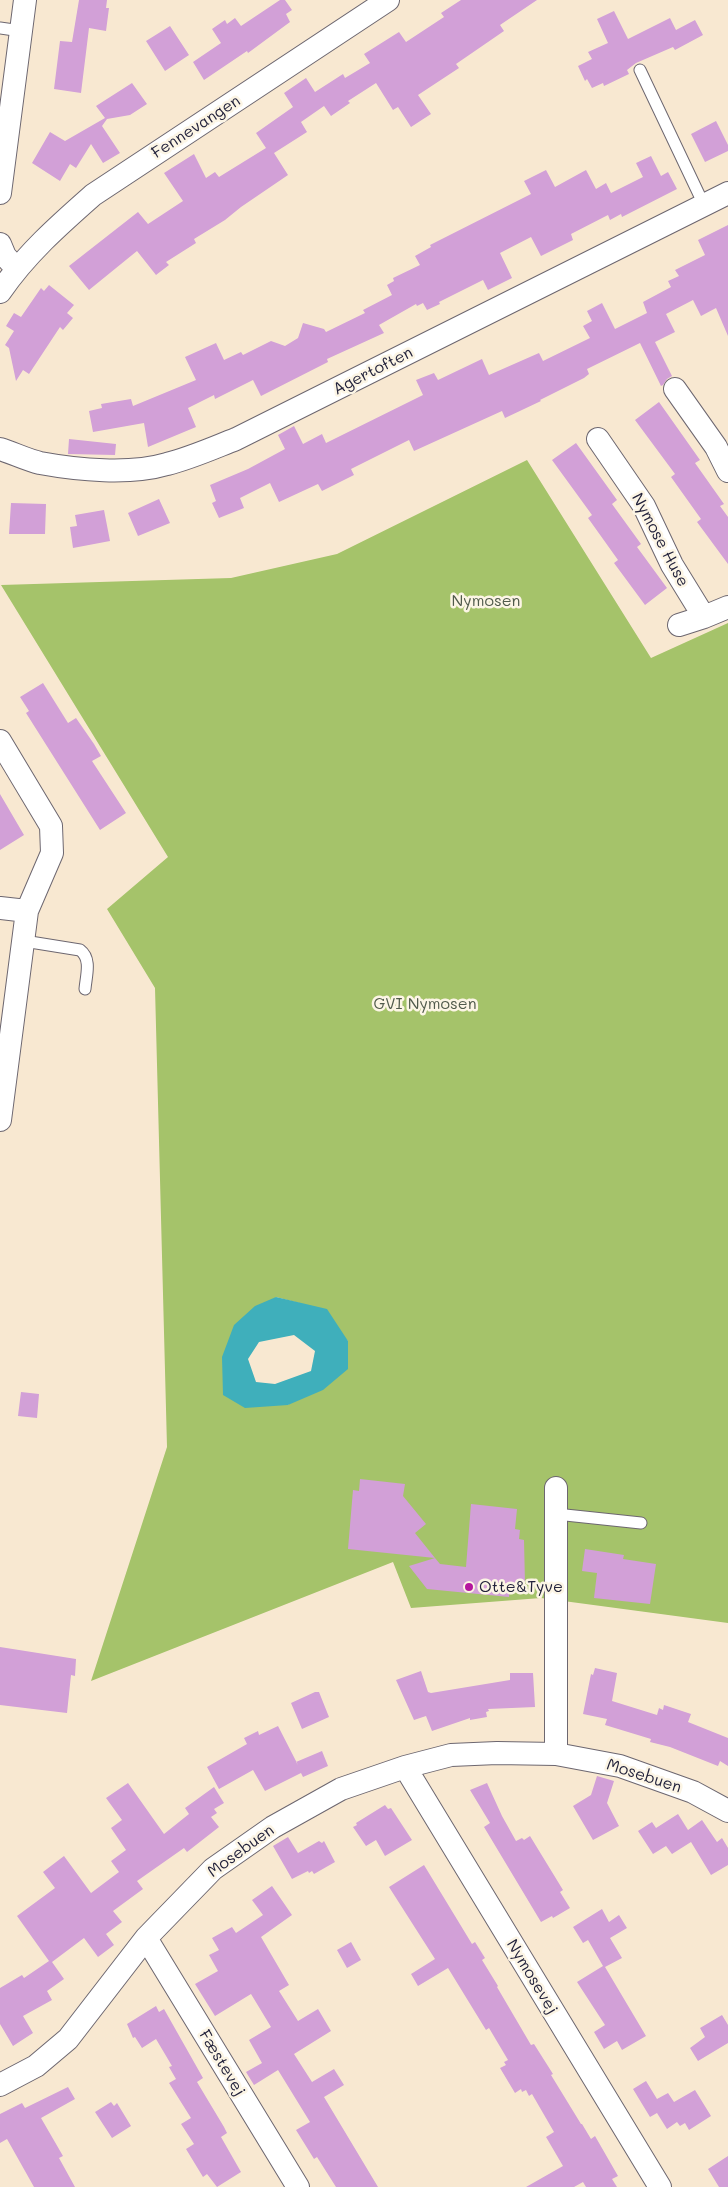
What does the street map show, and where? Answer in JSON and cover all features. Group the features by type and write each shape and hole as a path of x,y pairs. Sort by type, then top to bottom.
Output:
{"street":[{"path":"0,193 10,30 24,0"},
{"name":"Fennevangen","path":"0,292 16,268 53,230 93,195 388,0"},
{"name":"Agertoften","path":"0,449 38,462 85,468 127,470 166,465 202,453 245,435 728,193"},
{"path":"0,244 5,256 16,268"},
{"path":"675,389 716,448 728,471"},
{"name":"Nymose Huse","path":"598,439 644,506 672,565 704,617"},
{"path":"679,624 704,617 728,607"},
{"path":"0,741 51,826 52,853 27,911 0,1120"},
{"path":"0,908 27,911"},
{"path":"556,1488 556,1754"},
{"name":"Mosebuen","path":"0,2085 36,2066 68,2039 146,1938 213,1869 273,1827 341,1789 451,1755 498,1753 556,1754 620,1766 693,1792 728,1811"},
{"name":"Nymosevej","path":"405,1768 660,2187"},
{"name":"Fæstevej","path":"146,1938 298,2187"}],"lane":[{"path":"640,70 704,205"},
{"path":"24,941 80,950 88,962 85,990"},
{"path":"556,1514 641,1523"}],"green space":[{"path":"527,460 651,658 728,623 728,1623 541,1598 411,1608 393,1562 91,1681 167,1447 155,988 107,909 168,857 1,585 231,578 337,554","holes":["276,1297 299,1303 348,1341 288,1405 223,1394"]}],"water":[{"path":"276,1297 327,1309 348,1341 348,1369 323,1390 288,1405 245,1408 223,1395 222,1357 234,1325 255,1306","holes":["294,1335 315,1351 311,1371 275,1384 256,1382 248,1359 259,1342"]}],"building":[{"path":"79,0 107,0 106,8 109,8 106,31 89,28 81,93 54,89 60,41 72,42"},
{"path":"280,0 285,0 292,10 286,14 290,22 248,53 247,51 204,80 193,62 221,43 212,29 225,20 227,24 235,18 241,26"},
{"path":"461,0 537,0 500,25 504,31 456,64 459,68 418,95 431,114 411,127 398,107 393,110 376,83 348,101 350,103 331,116 324,106 301,122 307,132 274,153 288,175 225,220 194,239 196,243 166,262 169,265 156,275 137,251 89,290 69,266 138,212 148,224 183,201 164,173 194,154 206,178 215,172 219,177 266,148 256,133 293,107 284,93 306,78 315,92 343,74 345,78 370,63 364,54 399,32 406,42 444,17 441,13"},
{"path":"614,11 628,39 670,18 676,30 695,20 703,35 675,50 673,47 636,63 627,70 629,74 604,86 603,83 592,88 587,79 585,81 578,66 592,59 588,52 608,43 597,19"},
{"path":"170,26 189,55 165,71 146,41"},
{"path":"132,83 147,104 130,115 107,119 102,126 120,153 103,163 91,144 76,168 70,164 60,181 32,163 50,132 65,141 105,118 96,106"},
{"path":"716,121 728,145 728,151 705,162 691,134"},
{"path":"651,156 661,176 668,172 677,189 622,217 621,214 610,220 608,215 571,234 573,240 541,256 531,237 500,253 512,278 488,290 483,280 427,310 423,303 417,306 416,304 379,325 384,333 327,359 328,362 261,396 253,380 215,399 214,395 188,408 196,427 148,447 144,423 93,432 89,411 102,408 101,404 131,399 133,406 196,380 185,357 216,343 224,360 241,352 243,355 271,341 285,346 298,338 303,323 324,329 326,332 365,313 363,310 392,295 387,285 394,281 393,278 420,265 415,256 431,247 430,245 531,194 524,181 546,170 555,187 586,170 596,189 606,183 611,193 643,177 636,163"},
{"path":"728,225 728,336 716,308 701,316 693,300 666,314 675,332 655,342 672,376 663,385 661,386 640,343 587,369 589,374 584,378 505,418 502,411 414,451 409,440 351,469 354,475 322,491 318,484 279,502 270,483 240,498 244,508 219,518 212,503 216,501 210,485 248,469 285,449 278,435 294,426 303,444 322,434 326,443 423,395 416,380 434,373 438,380 482,359 489,375 539,353 543,361 590,338 583,326 592,321 587,311 602,303 615,329 647,313 643,302 671,287 668,281 679,276 675,270 705,255 698,240"},
{"path":"49,285 74,305 67,313 73,318 63,330 60,327 29,374 23,370 16,381 9,348 5,345 14,331 6,326 14,313 21,317 41,288 44,291"},
{"path":"659,402 700,460 695,463 724,504 720,506 728,517 728,564 697,522 701,519 671,477 675,474 635,420"},
{"path":"69,439 116,444 115,455 68,454"},
{"path":"576,443 617,500 612,504 641,544 637,547 667,588 645,605 614,563 618,560 588,518 592,515 552,460"},
{"path":"159,499 170,523 138,536 128,513"},
{"path":"11,503 46,504 45,534 9,534"},
{"path":"104,510 110,541 73,548 70,527 77,526 75,515"},
{"path":"43,683 68,723 76,718 94,744 101,756 92,761 126,813 100,830 26,713 29,711 20,697"},
{"path":"0,794 24,835 0,850"},
{"path":"21,1392 39,1394 37,1418 18,1416"},
{"path":"360,1479 405,1484 403,1496 426,1524 415,1533 435,1558 348,1549 353,1490 359,1491"},
{"path":"471,1504 517,1509 515,1529 520,1530 519,1539 524,1540 525,1584 510,1583 509,1597 427,1589 409,1566 435,1558 440,1564 466,1567"},
{"path":"585,1549 624,1555 623,1559 656,1564 650,1604 594,1598 597,1573 582,1571"},
{"path":"0,1647 76,1659 75,1676 71,1675 67,1713 0,1705"},
{"path":"595,1668 617,1673 612,1701 657,1715 659,1708 663,1710 664,1705 691,1714 688,1722 728,1738 728,1766 720,1761 718,1766 670,1747 650,1742 651,1739 605,1725 607,1719 583,1714 591,1674 593,1675"},
{"path":"421,1671 428,1692 431,1693 510,1680 510,1673 533,1673 535,1707 488,1709 489,1711 486,1712 487,1717 470,1720 470,1718 432,1731 426,1716 414,1720 396,1680"},
{"path":"319,1692 329,1717 302,1729 291,1703"},
{"path":"278,1726 296,1762 322,1751 328,1766 303,1777 301,1773 265,1791 253,1770 219,1789 207,1767 247,1744 244,1738 258,1731 259,1735"},
{"path":"597,1776 614,1781 607,1803 619,1826 593,1840 573,1806 591,1795"},
{"path":"128,1783 164,1834 189,1814 185,1808 214,1787 224,1803 214,1809 217,1813 211,1817 219,1827 187,1852 184,1848 137,1881 143,1889 113,1911 122,1922 106,1934 114,1945 98,1957 84,1938 52,1962 64,1979 47,1991 52,2000 23,2016 33,2033 13,2046 0,2024 0,1988 22,1975 24,1978 49,1961 17,1916 55,1888 43,1872 64,1856 91,1893 119,1872 111,1861 126,1850 111,1828 122,1820 106,1798"},
{"path":"487,1783 516,1841 522,1838 524,1840 530,1836 563,1890 560,1892 570,1908 553,1918 552,1916 541,1922 484,1827 490,1823 470,1790"},
{"path":"385,1805 388,1809 391,1808 412,1840 385,1856 376,1840 366,1846 353,1827 357,1825 356,1823"},
{"path":"678,1814 688,1830 702,1820 717,1842 722,1838 728,1848 728,1865 711,1875 691,1842 672,1854 666,1846 653,1854 638,1831 652,1822 656,1828"},
{"path":"288,1837 298,1853 319,1841 322,1843 324,1841 335,1862 314,1874 312,1871 309,1873 308,1871 292,1879 273,1846"},
{"path":"424,1865 472,1944 475,1942 485,1958 482,1960 531,2045 534,2044 591,2139 595,2136 618,2176 612,2179 617,2187 586,2187 583,2182 574,2187 526,2187 563,2166 546,2137 554,2132 532,2094 529,2096 526,2090 522,2092 521,2089 515,2093 500,2068 506,2065 504,2062 508,2060 489,2028 486,2030 448,1968 418,1986 411,1974 435,1959 389,1887"},
{"path":"272,1886 292,1915 261,1937 289,1985 279,1991 298,2021 318,2009 331,2031 294,2054 312,2082 334,2069 344,2085 324,2097 378,2187 336,2187 317,2157 314,2159 296,2130 310,2122 278,2070 254,2085 246,2072 262,2063 249,2040 271,2027 251,1994 215,2016 195,1984 218,1971 209,1955 219,1950 212,1938 232,1927 236,1933 263,1915 252,1900"},
{"path":"602,1909 609,1922 619,1915 627,1928 610,1938 622,1958 605,1967 646,2036 622,2050 617,2041 604,2049 594,2032 605,2025 577,1982 603,1966 588,1940 583,1943 573,1927"},
{"path":"351,1942 361,1960 347,1968 337,1950"},
{"path":"156,2006 159,2012 164,2009 203,2078 197,2082 227,2133 221,2137 241,2172 217,2187 207,2174 203,2177 186,2149 194,2144 181,2124 191,2118 169,2083 176,2079 169,2067 172,2066 156,2039 142,2048 135,2037 133,2038 127,2024"},
{"path":"722,2015 728,2025 728,2043 698,2061 690,2048 705,2037 700,2028"},
{"path":"646,2081 657,2099 668,2093 674,2102 695,2090 711,2116 689,2130 685,2123 680,2126 677,2122 667,2129 657,2113 650,2117 633,2089"},
{"path":"68,2087 75,2099 41,2118 63,2156 59,2158 75,2187 34,2187 7,2139 0,2143 0,2114 22,2103 25,2108"},
{"path":"111,2102 114,2106 117,2103 131,2126 112,2138 95,2112"},
{"path":"728,2156 728,2187 719,2187 708,2169"}],"place":[{"name":"Otte&Tyve","path":"469,1587"}],"park label":[{"name":"Nymosen","path":"486,601"},
{"name":"GVI Nymosen","path":"425,1004"}]}
